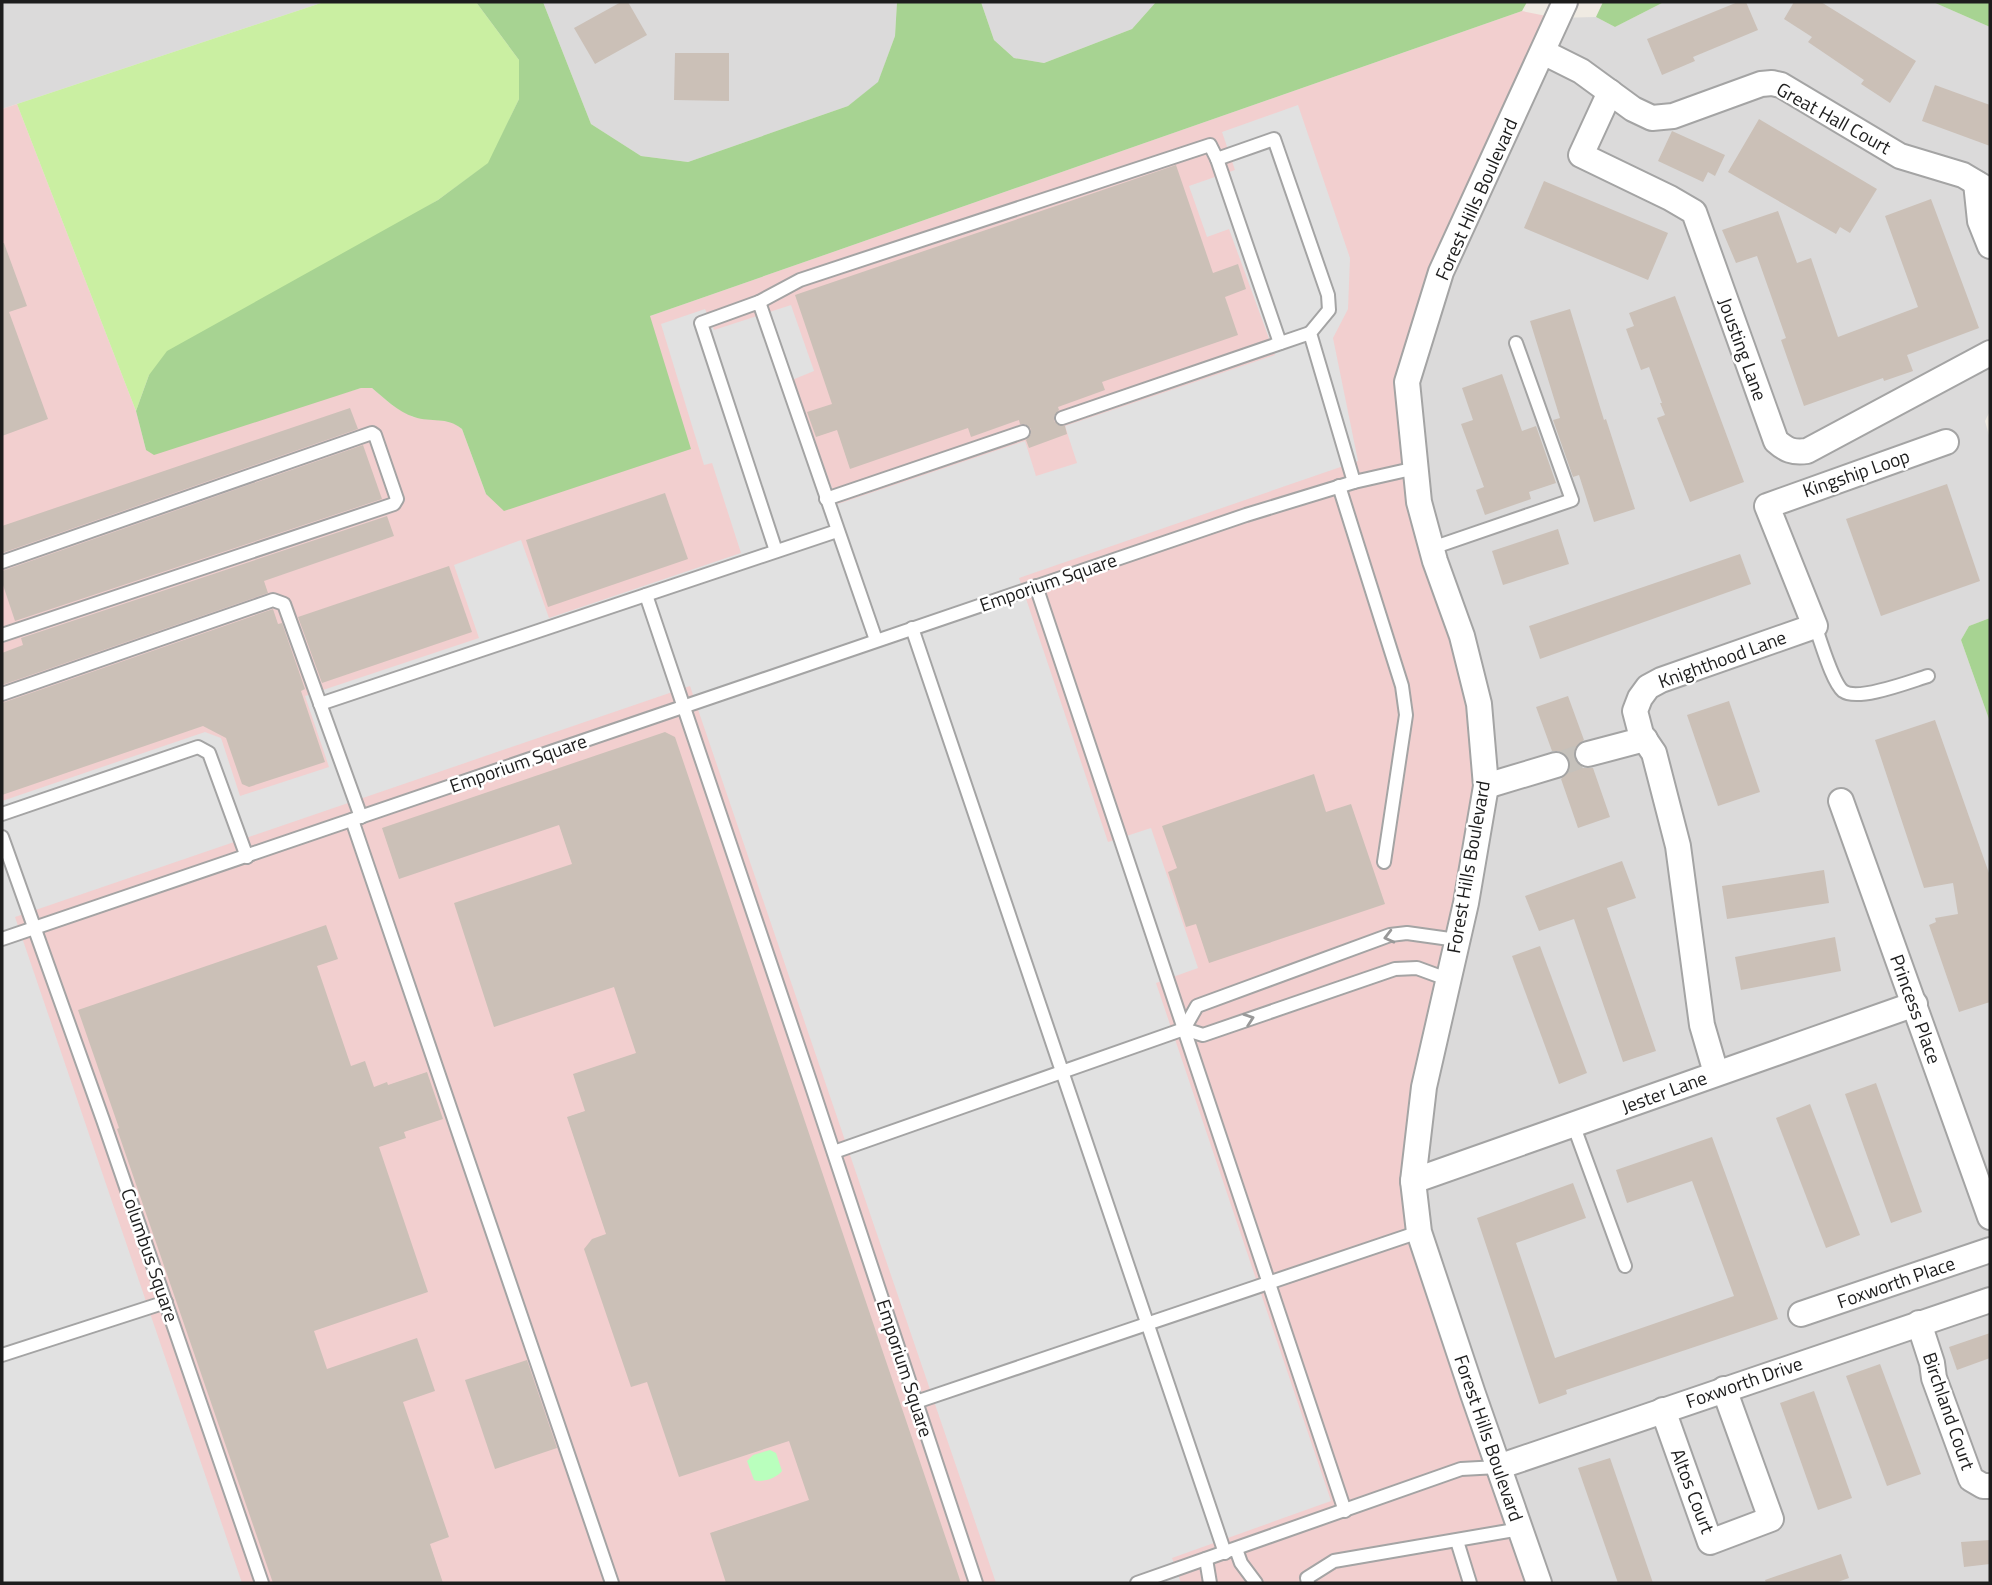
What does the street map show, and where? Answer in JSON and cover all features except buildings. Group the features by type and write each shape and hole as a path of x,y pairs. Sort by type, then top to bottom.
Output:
{"street":[{"name":"Forest Hills Boulevard","path":"1539,1583 1419,1232 1413,1181 1424,1087 1457,940 1486,786 1479,704 1462,636 1419,502 1407,383 1437,282 1565,2"},
{"name":"Great Hall Court","path":"1542,52 1581,71 1633,109 1652,118 1673,116 1762,84 1781,85 1900,156 1963,175 1983,187 1980,221 1990,246"},
{"name":"Jousting Lane","path":"1610,92 1581,155 1694,212 1776,441 1784,449 1795,453 1807,451 1990,353"},
{"name":"Kingship Loop","path":"1815,626 1767,506 1946,442"},
{"name":"Knighthood Lane","path":"1716,1073 1702,1025 1678,846 1654,753 1645,739 1636,711 1640,698 1648,687 1815,626"},
{"path":"1588,754 1645,739"},
{"path":"1486,786 1556,765"},
{"name":"Princess Place","path":"1842,801 1990,1217"},
{"name":"Jester Lane","path":"1413,1181 1915,1004"},
{"name":"Foxworth Place","path":"1801,1314 1990,1250"},
{"name":"Foxworth Drive","path":"1498,1467 1990,1300"},
{"name":"Birchland Court","path":"1919,1323 1934,1378 1971,1479 1983,1486 1990,1486"},
{"name":"Altos Court","path":"1663,1410 1710,1542 1770,1519 1724,1389"}],"lane":[{"path":"1062,418 1310,333 1329,310 1328,295 1274,139 1217,159"},
{"path":"776,551 701,323 759,302 800,280 1210,145 1280,343"},
{"path":"759,302 876,640"},
{"path":"1310,333 1354,482"},
{"path":"1432,548 1572,500 1516,343"},
{"path":"826,499 1023,432"},
{"path":"2,562 372,433 397,499 394,504 2,635"},
{"name":"Emporium Square","path":"357,818 1036,586 1339,486 1416,468"},
{"path":"1339,486 1402,686 1406,715 1384,862"},
{"path":"320,704 837,531"},
{"path":"1036,586 1345,1511"},
{"name":"Emporium Square","path":"646,595 976,1583"},
{"path":"2,694 273,600 284,604 320,704 612,1583"},
{"path":"1815,626 1842,691 1853,695 1866,694 1928,676"},
{"path":"912,628 1147,1324 1231,1551 1256,1583"},
{"path":"2,814 198,747 209,753 247,857"},
{"path":"2,939 357,818"},
{"name":"Columbus Square","path":"2,837 103,1120 262,1583"},
{"path":"1184,1030 1197,1006 1390,935 1407,933 1457,940"},
{"path":"834,1152 1184,1030 1203,1035 1395,969 1417,968 1447,979"},
{"path":"1573,1124 1625,1266"},
{"path":"916,1402 1419,1232"},
{"path":"2,1355 166,1302"},
{"path":"1137,1583 1461,1469 1498,1467"},
{"path":"1308,1583 1307,1578 1334,1561 1520,1529"},
{"path":"1457,1541 1471,1583"},
{"path":"1206,1559 1210,1583"}],"shaded area":[{"path":"2,2 324,2 2,109"},
{"path":"543,2 897,2 895,36 878,83 848,106 688,162 641,156 591,124"},
{"path":"981,2 1156,2 1132,29 1044,63 1014,58 994,40"},
{"path":"1664,2 1933,2 1990,27 1990,411 1985,421 1990,439 1990,618 1969,626 1961,640 1990,722 1990,1583 1540,1583 1418,1187 1423,529 1409,377 1556,18 1596,17 1615,27"},
{"path":"1522,11 1556,18 1424,303 1408,451 1457,631 1485,811 1418,1187 1540,1583 2,1583 2,109 17,104 136,411 146,450 361,388 372,388 392,405 413,417 453,422 462,429 486,494 650,316"},
{"path":"1298,105 1350,258 1348,309 1333,338 1358,461 1019,578 1108,842 1151,828 1198,968 1156,983 1331,1501 1172,1558 1181,1583 996,1583 690,686 15,917 242,1583 2,1583 2,801 205,732 221,738 240,796 329,767 305,696 479,638 454,565 521,540 549,618 741,553 712,463 704,465 661,324 705,309 714,330 791,305 814,371 792,380 838,504 1025,441 1036,476 1077,463 1065,426 1275,355 1229,229 1207,237 1189,186 1235,170 1222,132"}],"green space":[{"path":"324,2 476,2 519,60 519,99 489,163 438,200 149,375 136,411 17,104"},
{"path":"476,2 543,2 591,124 641,156 688,162 848,106 878,82 895,36 897,2 981,2 994,40 1014,58 1044,63 1132,29 1156,2 1527,2 1522,11 650,316 691,449 504,511 486,494 462,429 450,422 408,415 372,388 361,388 154,455 146,450 136,411 149,375 167,351 438,200 488,163 519,99 519,60"},
{"path":"1603,2 1664,2 1615,27 1596,17"},
{"path":"1933,2 1990,2 1990,27"},
{"path":"1990,618 1990,722 1961,640 1969,626"},
{"path":"770,1450 776,1453 782,1471 769,1479 754,1480 747,1461 753,1455"}],"tunnel":[{"path":"1556,765 1588,754"}]}
